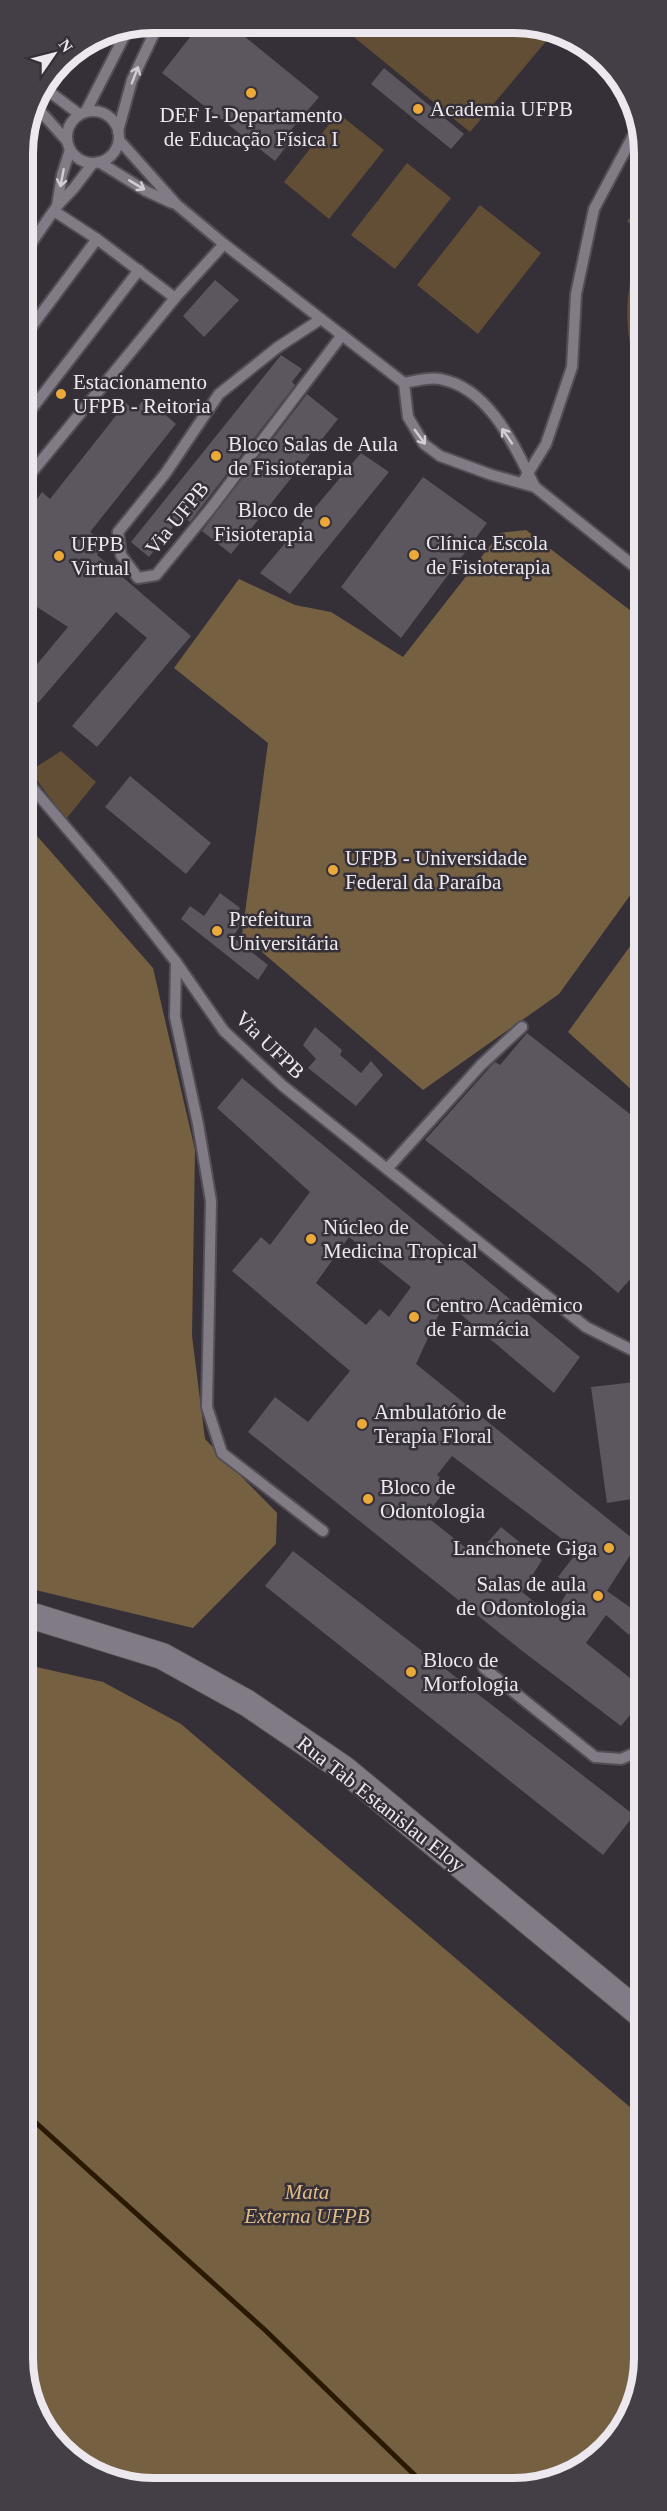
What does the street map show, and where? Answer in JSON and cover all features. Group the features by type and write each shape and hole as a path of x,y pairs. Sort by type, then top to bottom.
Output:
{"street":[{"name":"Rua Tab Estanislau Eloy","path":"33,1616 162,1656 247,1703 344,1769 634,2008"}],"lane":[{"path":"40,112 84,161 96,162 109,158 116,150 132,80 154,33"},
{"path":"55,209 69,146 67,131 71,121 83,113 124,37"},
{"path":"50,91 83,113 103,112 110,117 119,136 177,205 404,383 439,379 461,386 480,399 516,449 525,478 634,566"},
{"path":"525,478 546,444 572,367 576,294 594,209 633,136"},
{"path":"96,162 146,191 177,205"},
{"path":"33,239 55,209 96,162"},
{"path":"55,209 175,298"},
{"path":"33,325 97,239"},
{"path":"33,468 175,298 224,244"},
{"path":"33,407 139,270"},
{"name":"Via UFPB","path":"321,318 278,347 219,394 165,474 118,531 121,555 138,578 156,575 211,508 342,335"},
{"path":"404,383 408,417 424,444 440,456 492,475 525,478"},
{"name":"Via UFPB","path":"33,789 116,886 176,962 224,1031 282,1086 586,1327 634,1351"},
{"path":"176,962 175,1017 198,1124 211,1201 207,1407 222,1454 323,1531"},
{"path":"387,1169 474,1072 522,1028"},
{"path":"484,1668 595,1757 621,1759 634,1753"}],"shaded area":[{"path":"349,33 522,33 549,38 470,132"},
{"path":"338,113 384,150 329,219 284,182"},
{"path":"407,163 451,198 395,269 351,235"},
{"path":"480,205 541,253 478,334 417,285"},
{"path":"634,213 634,228 627,221"},
{"path":"634,267 634,363 627,315"},
{"path":"61,751 96,782 66,819 33,775 33,769"}],"green space":[{"path":"100,45 96,52 90,51"},
{"path":"526,530 634,613 634,890 559,994 423,1090 242,935 268,743 174,668 239,579 295,605 331,612 403,657 500,533"},
{"path":"33,831 153,968 195,1150 192,1336 205,1439 277,1513 276,1544 193,1628 33,1589"},
{"path":"634,941 634,1092 568,1032"},
{"name":"Mata Externa UFPB","path":"33,1666 103,1682 181,1724 634,2110 634,2366 632,2381 625,2404 614,2425 599,2443 567,2466 545,2474 514,2478 138,2477 115,2472 86,2458 68,2443 45,2411 35,2381 33,2358"}],"building":[{"name":"DEF I- Departamento de Educação Física I","path":"193,33 240,33 319,97 290,131 295,135 275,161 162,73"},
{"name":"Academia UFPB","path":"384,68 464,134 451,149 371,84"},
{"path":"215,280 239,300 204,337 183,316"},
{"name":"Bloco Salas de Aula de Fisioterapia","path":"281,355 302,369 292,382 295,385 190,522 182,516 149,557 131,542"},
{"path":"307,394 338,419 231,554 202,531"},
{"path":"145,397 176,424 90,532 106,543 97,555 191,636 97,747 72,726 147,638 116,612 38,703 33,699 33,669 68,627 33,604 33,505 42,492 50,499 126,403 135,411"},
{"name":"Bloco de Fisioterapia","path":"361,453 389,472 290,594 260,573"},
{"name":"Clínica Escola de Fisioterapia","path":"423,477 487,523 401,638 341,587"},
{"path":"130,776 211,843 186,874 105,807"},
{"name":"Prefeitura Universitária","path":"220,893 240,908 233,921 241,924 233,937 268,965 258,980 181,919 190,906 204,916"},
{"path":"315,1027 342,1050 340,1055 361,1073 371,1061 383,1075 356,1106 308,1068 316,1059 303,1045"},
{"path":"527,1033 634,1117 634,1275 618,1293 425,1140 495,1062 500,1065"},
{"path":"242,1078 580,1357 554,1393 445,1301 416,1364 634,1540 634,1549 607,1591 634,1610 634,1627 629,1635 606,1615 586,1643 634,1681 634,1710 621,1726 521,1650 248,1432 275,1397 308,1422 350,1371 232,1271 261,1237 270,1245 310,1192 217,1108","holes":["349,1237 411,1287 389,1317 380,1309 366,1325 316,1283","452,1456 578,1551 558,1577 570,1587 553,1617 522,1592 542,1560 501,1527 476,1556 426,1516 449,1485 437,1475"]},
{"path":"634,1382 634,1499 607,1503 591,1387"},
{"name":"Bloco de Morfologia","path":"293,1551 634,1815 603,1855 265,1586"}],"waterway":[{"path":"33,2120 265,2330 418,2478"}],"place":[{"name":"DEF I- Departamento de Educação Física I","path":"251,93"},
{"name":"Academia UFPB","path":"418,109"},
{"name":"Estacionamento UFPB - Reitoria","path":"61,394"},
{"name":"Bloco Salas de Aula de Fisioterapia","path":"216,456"},
{"name":"Bloco de Fisioterapia","path":"325,522"},
{"name":"Clínica Escola de Fisioterapia","path":"414,555"},
{"name":"UFPB Virtual","path":"59,556"},
{"name":"UFPB - Universidade Federal da Paraíba","path":"333,870"},
{"name":"Prefeitura Universitária","path":"217,931"},
{"name":"Núcleo de Medicina Tropical","path":"311,1239"},
{"name":"Centro Acadêmico de Farmácia","path":"414,1317"},
{"name":"Ambulatório de Terapia Floral","path":"362,1424"},
{"name":"Bloco de Odontologia","path":"368,1499"},
{"name":"Lanchonete Giga","path":"609,1548"},
{"name":"Salas de aula de Odontologia","path":"598,1596"},
{"name":"Bloco de Morfologia","path":"411,1672"}]}
